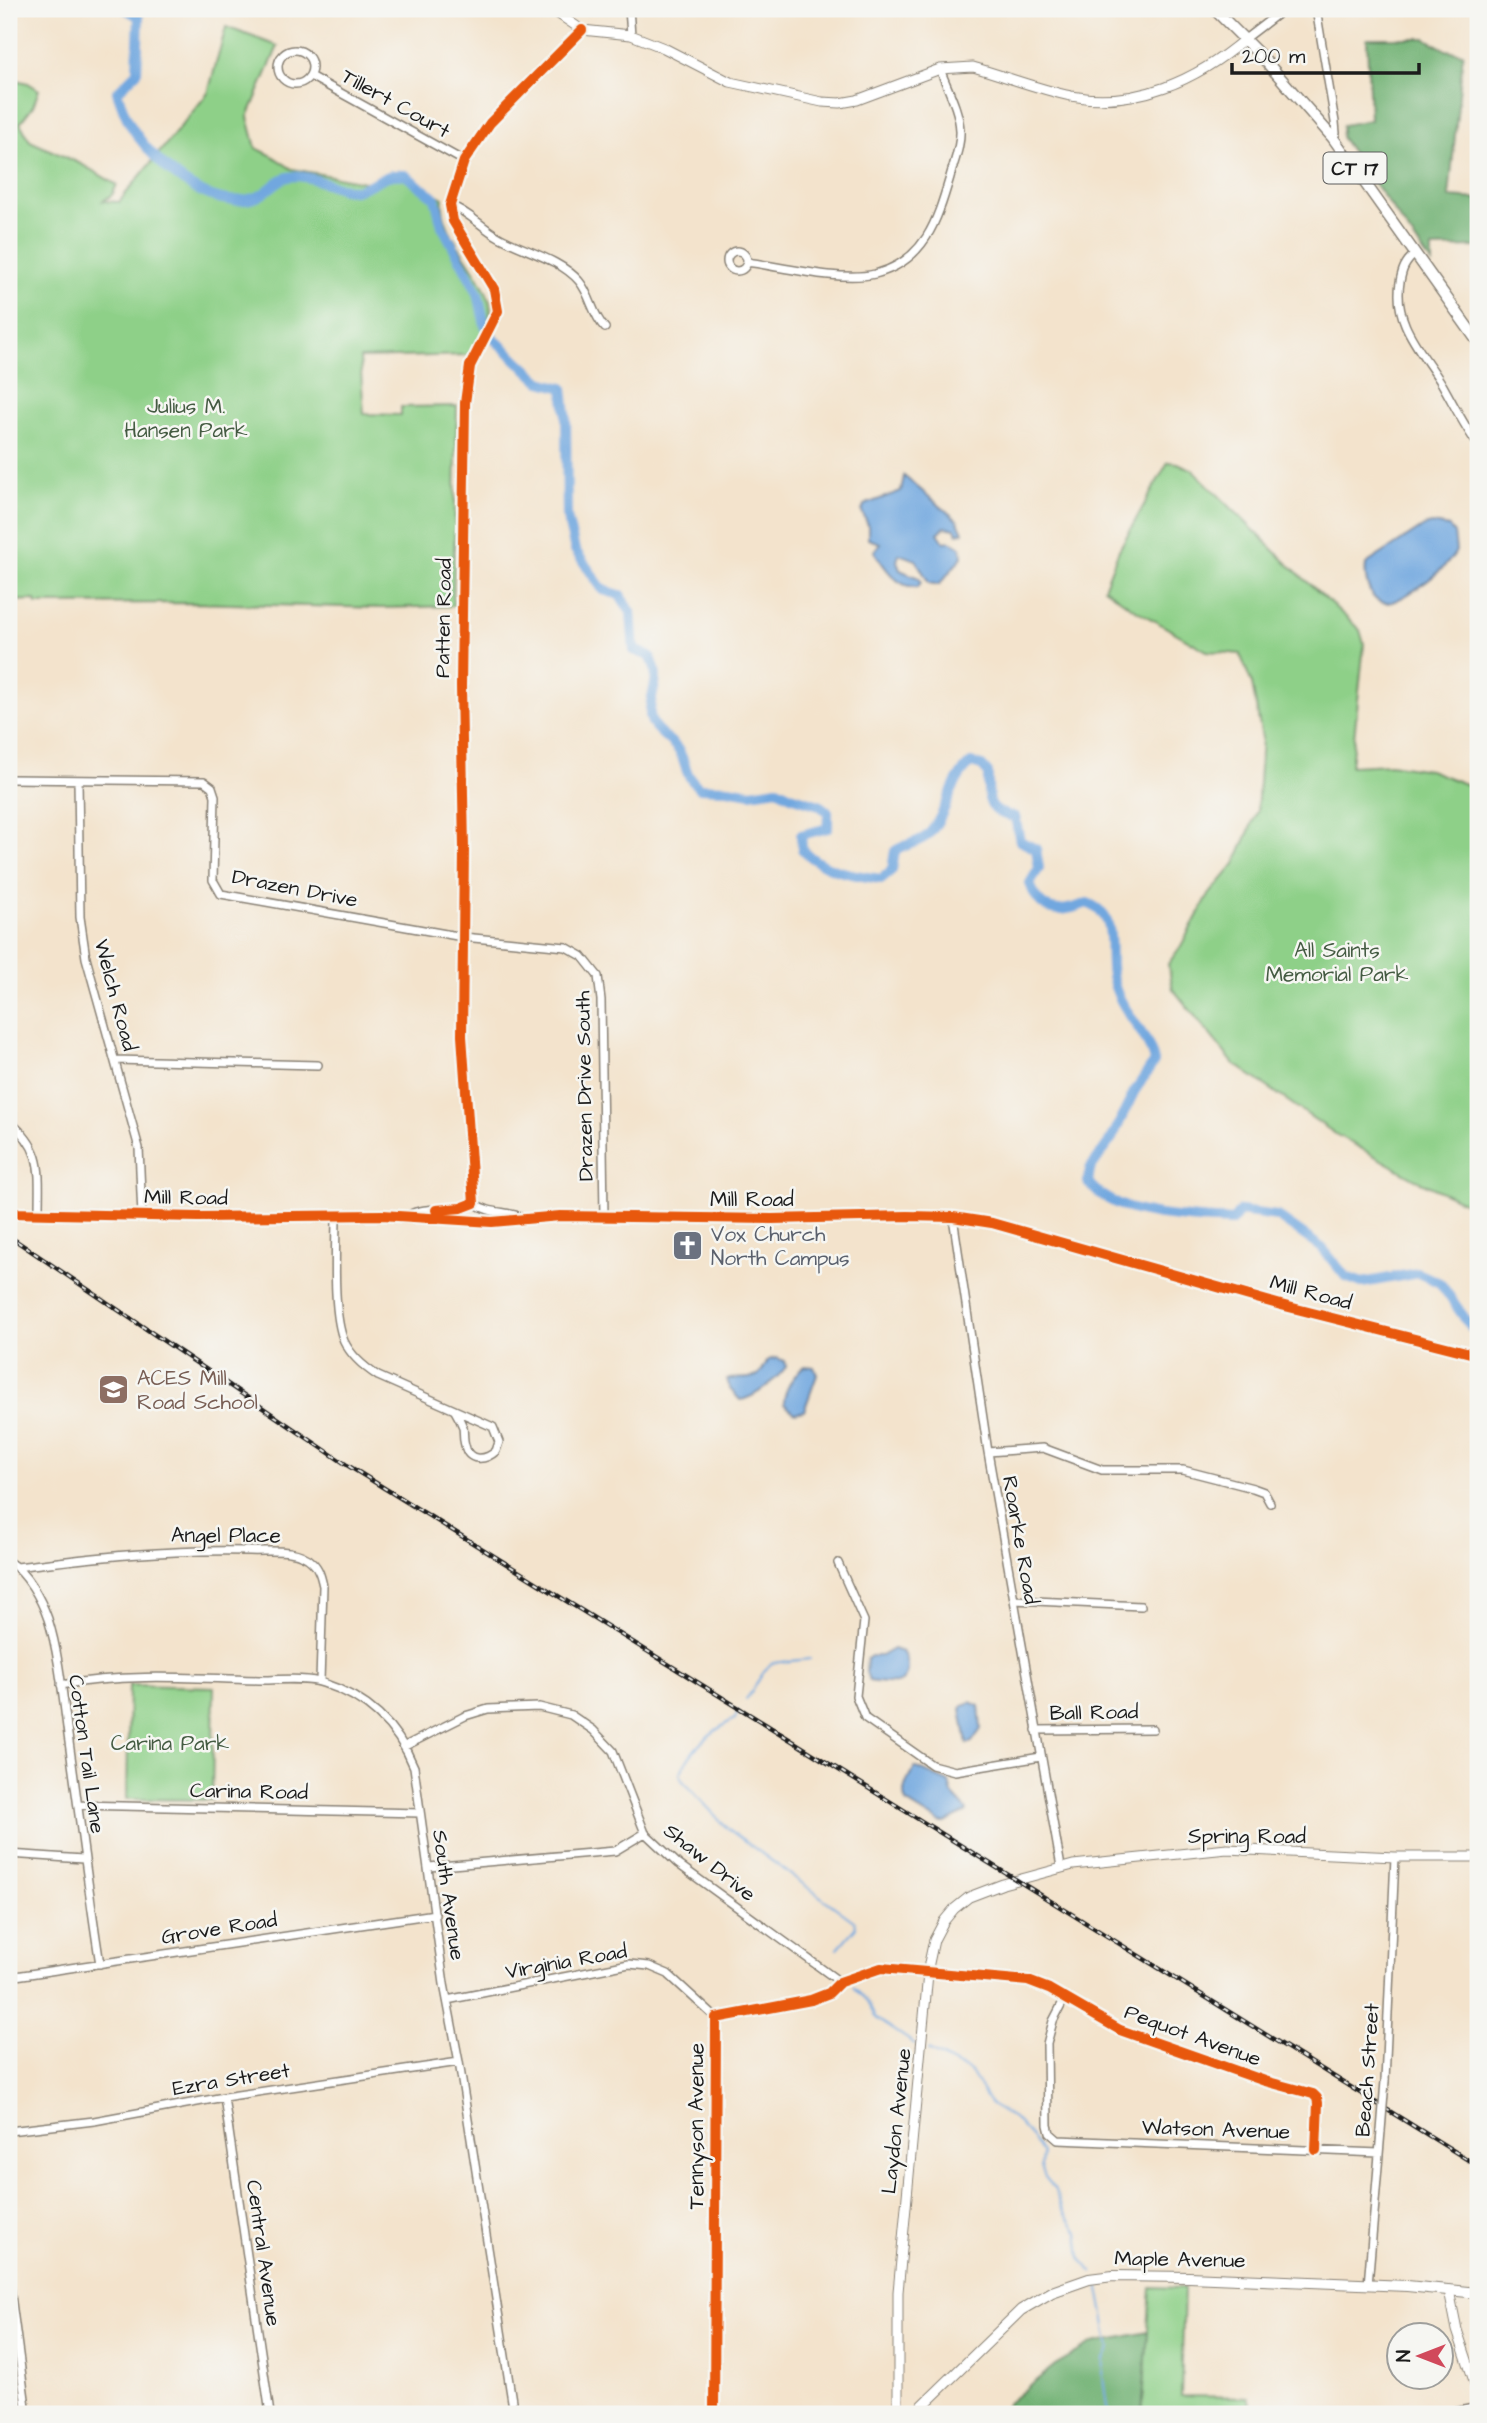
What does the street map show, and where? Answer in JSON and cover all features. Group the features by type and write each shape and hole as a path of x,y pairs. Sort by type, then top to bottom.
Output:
{"main road":[{"name":"CT 17","path":"1214,9 1245,39 1333,138 1478,342"},
{"name":"Maple Avenue","path":"914,2414 925,2409 977,2350 1013,2317 1043,2296 1071,2284 1127,2276 1368,2285 1478,2293"}],"street":[{"path":"551,9 582,30 631,35 664,48 730,82 822,102 840,103 857,100 940,69 973,67 1072,96 1122,98 1156,90 1197,74 1284,9"},
{"path":"629,9 631,35"},
{"path":"1316,9 1335,122 1336,133 1333,138"},
{"path":"582,30 489,123 464,161 450,205 464,210 482,227 502,239 563,268 579,281 598,322 605,328"},
{"name":"Tillert Court","path":"296,50 306,55 312,65 310,76 296,85 285,82 278,74 277,68 281,57 296,50"},
{"path":"747,262 856,276 876,274 898,265 916,251 929,236 938,219 960,144 958,117 940,69"},
{"name":"Tillert Court","path":"310,76 464,161"},
{"name":"Patten Road","path":"450,205 453,221 494,289 498,311 470,366 464,403 461,686 464,849 463,1068 474,1203"},
{"path":"1415,254 1403,268 1398,297 1400,312 1410,337 1478,445"},
{"name":"Drazen Drive","path":"9,779 204,781 212,787 215,796 213,880 220,894 463,937"},
{"name":"Welch Road","path":"78,780 81,931 86,958 139,1148 142,1216"},
{"name":"Drazen Drive South","path":"463,937 566,947 583,956 598,976 603,1054 604,1217"},
{"path":"115,1060 317,1065"},
{"path":"9,1121 22,1132 35,1152 39,1213"},
{"path":"406,1217 415,1211 454,1209 474,1203 489,1211 518,1215 527,1220"},
{"name":"Mill Road","path":"9,1213 244,1217 336,1215 492,1222 560,1216 953,1217 992,1223 1281,1305 1478,1355"},
{"path":"336,1215 337,1313 349,1350 378,1376 493,1427 499,1442 496,1451 483,1459 468,1453 463,1425 455,1412"},
{"name":"Roarke Road","path":"953,1217 988,1452 1061,1867"},
{"path":"988,1452 1043,1448 1102,1470 1183,1470 1264,1492 1270,1503"},
{"name":"Angel Place","path":"17,1567 108,1555 182,1550 291,1552 311,1560 320,1574 323,1586 320,1681"},
{"name":"Cotton Tail Lane","path":"9,1562 17,1567 36,1593 48,1618 61,1685 83,1859 100,1964"},
{"path":"838,1563 864,1620 856,1696 865,1718 932,1765 955,1771 1041,1756"},
{"path":"1014,1600 1141,1606"},
{"name":"South Avenue","path":"61,1685 121,1677 320,1681 355,1696 378,1712 405,1746 414,1767 447,2000 514,2414"},
{"name":"Shaw Drive","path":"405,1746 465,1716 488,1709 539,1707 571,1715 593,1730 613,1751 645,1833 678,1864 840,1982"},
{"name":"Ball Road","path":"1036,1730 1153,1729"},
{"name":"Carina Road","path":"78,1805 419,1813"},
{"path":"429,1867 615,1851 645,1833"},
{"name":"Spring Road","path":"1018,1880 1085,1863 1227,1849 1395,1857 1478,1857"},
{"path":"9,1854 83,1859"},
{"name":"Beach Street","path":"1368,2285 1385,2081 1395,1857"},
{"name":"Laydon Avenue","path":"898,2414 898,2292 934,1940 950,1913 978,1893 1018,1880"},
{"name":"Grove Road","path":"9,1977 435,1914"},
{"name":"Virginia Road","path":"447,2000 629,1964 649,1966 668,1974 716,2018"},
{"name":"Tennyson Avenue","path":"714,2414 716,2018 811,2000 829,1993 840,1982 881,1968 929,1971"},
{"name":"Pequot Avenue","path":"929,1971 1039,1984 1120,2030 1315,2096 1318,2103 1316,2150"},
{"name":"Watson Avenue","path":"1065,1998 1053,2021 1047,2044 1048,2124 1053,2137 1064,2140 1379,2153"},
{"name":"Ezra Street","path":"9,2131 94,2122 224,2097 459,2062"},
{"name":"Central Avenue","path":"224,2097 270,2414"},
{"path":"9,2280 27,2414"},
{"path":"1449,2290 1457,2330 1478,2393"},
{"path":"1445,2414 1478,2407"}],"green space":[{"name":"Julius M. Hansen Park","path":"226,27 278,46 248,117 256,148 292,169 372,184 398,173 443,198 449,230 485,290 490,304 489,322 469,355 360,358 364,414 401,415 401,407 457,406 453,606 382,608 194,603 36,604 35,600 9,601 9,78 28,83 39,90 33,106 20,123 30,141 81,164 117,185 112,195 103,201 119,202 208,93"},
{"path":"1367,38 1425,38 1446,50 1463,53 1449,197 1478,199 1478,247 1432,248 1432,264 1341,137 1343,125 1370,120"},
{"name":"All Saints Memorial Park","path":"1168,462 1193,470 1289,565 1360,630 1364,644 1351,766 1390,764 1429,770 1478,789 1478,1209 1421,1182 1337,1135 1233,1063 1173,989 1168,964 1208,896 1235,864 1257,812 1262,738 1252,684 1240,654 1207,651 1134,609 1104,588 1119,550"},
{"name":"Carina Park","path":"129,1685 214,1687 212,1800 127,1799"},
{"path":"1151,2287 1184,2288 1181,2396 1248,2397 1253,2414 1142,2414"},
{"path":"1148,2332 1142,2414 1003,2414 1007,2404 1055,2365 1093,2343"}],"water":[{"path":"904,476 957,520 963,532 958,534 955,529 945,527 938,533 944,542 950,541 961,548 962,557 939,585 929,583 916,560 899,554 897,561 900,570 919,578 921,582 918,587 911,587 898,581 874,551 880,543 868,539 868,525 862,512 864,505 901,491"},
{"path":"1432,524 1449,527 1454,533 1456,551 1437,573 1409,594 1392,602 1378,601 1370,591 1366,564 1424,526"},
{"path":"776,1358 785,1361 786,1367 759,1392 740,1400 730,1389 727,1379 752,1378 760,1373 768,1360"},
{"path":"804,1366 814,1367 817,1375 804,1411 795,1413 784,1404 784,1399 790,1384"},
{"path":"893,1649 902,1652 907,1664 907,1673 902,1681 869,1681 866,1672 867,1659 881,1656"},
{"path":"970,1702 979,1706 981,1729 972,1742 967,1744 961,1709"},
{"path":"915,1767 949,1782 952,1794 966,1812 940,1823 906,1802 905,1788"}],"waterway":[{"path":"126,9 139,17 137,72 117,92 129,122 141,141 168,170 185,182 202,192 239,200 257,197 288,177 305,177 355,190 391,175 405,175 435,198 442,226 478,293 485,326 494,339 541,382 563,388 566,414 567,517 575,550 603,590 620,595 631,612 634,650 650,656 654,665 656,679 651,719 679,751 688,774 699,788 751,793 777,789 819,805 828,812 828,828 801,835 802,849 828,867 849,874 881,879 892,870 895,851 929,834 958,779 971,763 982,766 988,773 989,797 994,808 1015,817 1020,841 1036,849 1039,868 1030,883 1039,901 1052,909 1060,910 1087,903 1097,908 1104,916 1110,934 1115,988 1146,1040 1154,1062 1134,1092 1112,1138 1090,1169 1088,1182 1100,1194 1135,1210 1176,1217 1232,1221 1240,1211 1277,1216 1322,1248 1346,1277 1362,1283 1418,1273 1440,1283 1471,1327 1478,1332"},
{"path":"746,1699 772,1663 810,1659"},
{"path":"738,1711 735,1719 717,1729 696,1749 684,1765 680,1774 682,1780 727,1828 855,1922 856,1927 838,1948"},
{"path":"853,1987 867,2001 876,2018 915,2044"},
{"path":"928,2050 971,2072 991,2105 1015,2119 1033,2139 1042,2153 1041,2166 1045,2177 1078,2232 1081,2259 1093,2273"},
{"path":"1098,2283 1110,2348 1104,2359 1103,2377 1108,2414"}],"railway":[{"path":"9,1236 347,1465 1478,2166"}],"cycle path":[{"path":"436,1210 461,1208 474,1203 462,1036 464,849 461,686 465,403 470,366 498,311 494,289 453,221 450,205 464,161 490,123 582,30"},
{"path":"9,1213 198,1217 382,1215 492,1222 560,1216 772,1219 953,1217 992,1223 1281,1305 1478,1355"},
{"path":"714,2414 716,2018 811,2000 829,1993 840,1982 881,1968 1028,1981 1049,1989 1120,2030 1265,2081 1313,2094 1318,2103 1316,2150"}],"place":[{"name":"Vox Church North Campus","path":"688,1246"},
{"name":"ACES Mill Road School","path":"114,1390"}]}
